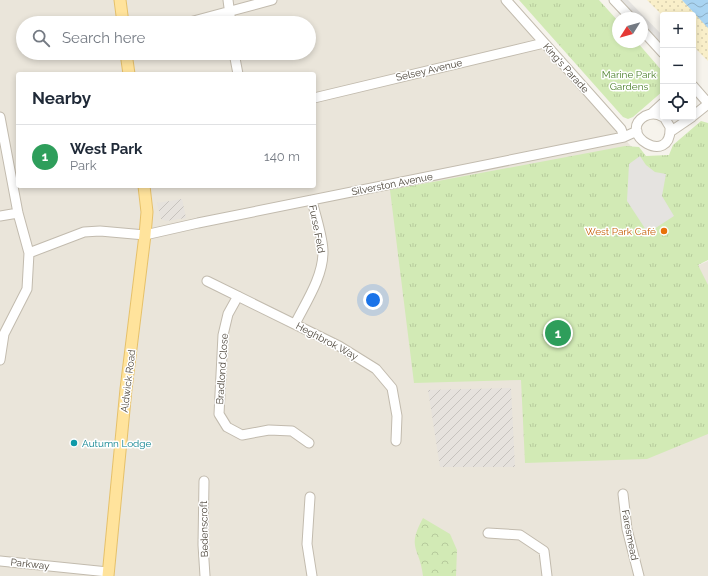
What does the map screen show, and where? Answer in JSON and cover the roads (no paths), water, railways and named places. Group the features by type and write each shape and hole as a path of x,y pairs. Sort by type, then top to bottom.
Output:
{"main road":[{"path":"120,0 122,16"},
{"path":"127,60 129,72"},
{"name":"Aldwick Road","path":"108,574 126,389 145,235 147,212 144,188"}],"street":[{"path":"228,0 230,16"},
{"path":"211,16 272,0"},
{"name":"King's Parade","path":"506,0 621,129 624,137"},
{"path":"614,0 625,12"},
{"path":"648,37 660,50"},
{"name":"Selsey Avenue","path":"316,98 544,43"},
{"path":"235,60 238,72"},
{"path":"696,89 708,103 696,113"},
{"path":"660,106 651,114 642,118 637,131 642,141 652,147 662,145 669,137 670,132 668,122 666,120"},
{"path":"651,114 660,116"},
{"path":"0,117 18,213 29,253 26,289 4,334 0,360"},
{"path":"670,132 686,120"},
{"name":"Silverston Avenue","path":"29,253 84,232 100,231 145,235 624,137 637,131"},
{"name":"Furse Feld","path":"295,324 319,276 322,263 323,250 312,200"},
{"path":"0,216 18,213"},
{"name":"Heghbrok Way","path":"207,281 339,346 376,369 392,388 397,416 396,441"},
{"name":"Bradlond Close","path":"238,296 228,314 223,335 219,386 219,414 227,426 242,435 269,430 292,431 309,444"},
{"name":"Bedenscroft","path":"204,481 203,545 205,576"},
{"name":"Faresmead","path":"623,494 627,529 639,576"},
{"path":"310,497 307,544 312,576"},
{"path":"488,533 520,535 544,551 547,576"},
{"name":"Parkway","path":"0,561 108,574"}],"water":[{"path":"682,0 708,0 708,28 696,15 696,12 693,12"}],"place":[{"name":"West Park Café","path":"664,231"},
{"name":"West Park","path":"558,333"},
{"name":"Autumn Lodge","path":"74,443"}],"park label":[{"name":"Marine Park Gardens","path":"629,80"}]}
